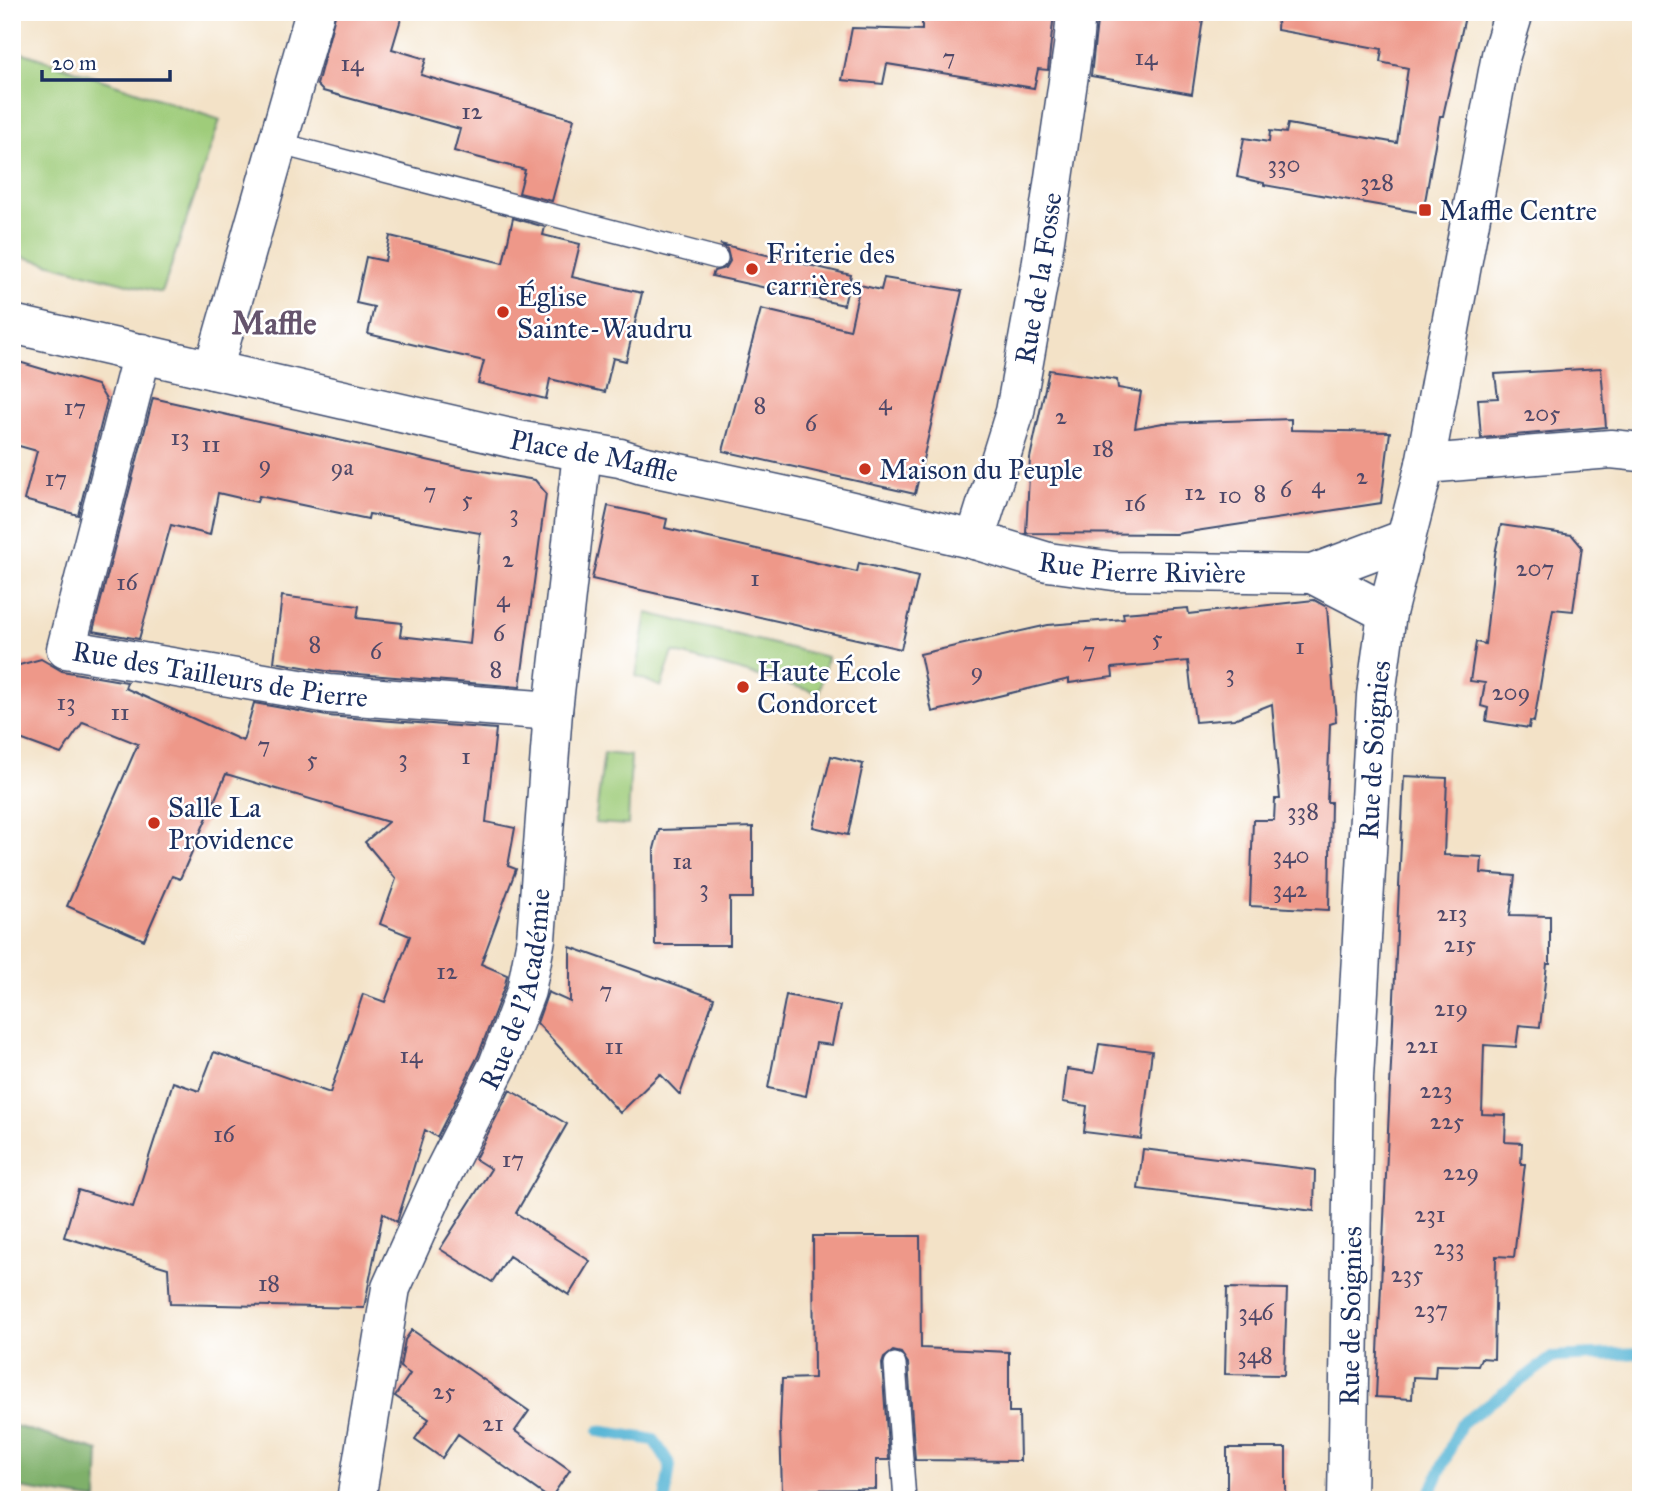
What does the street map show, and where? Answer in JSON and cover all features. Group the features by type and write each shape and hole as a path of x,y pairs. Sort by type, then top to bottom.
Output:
{"street":[{"path":"213,370 315,12"},
{"name":"Rue de la Fosse","path":"975,540 1016,412 1047,225 1076,12"},
{"name":"Rue de Soignies","path":"1348,1500 1354,1078 1376,695 1387,613 1425,464 1501,55 1514,12"},
{"name":"Place de Maffle","path":"12,324 582,453 620,458 642,466 810,501 975,540"},
{"name":"Rue des Tailleurs de Pierre","path":"142,353 66,649 329,694 553,710"},
{"path":"1425,464 1611,449 1641,452"},
{"name":"Rue de l'Académie","path":"356,1500 390,1288 440,1179 498,1065 526,991 536,939 553,710 582,453"},
{"name":"Rue Pierre Rivière","path":"975,540 1048,562 1114,571 1312,574 1405,539"},
{"name":"Rue Pierre Rivière","path":"1312,574 1387,613"}],"lane":[{"path":"277,143 717,258"},
{"path":"895,1364 905,1500"}],"green space":[{"path":"12,49 220,120 162,293 12,254"},
{"path":"647,613 827,657 819,693 673,652 661,687 636,676"},
{"path":"604,753 631,756 628,825 595,823"},
{"path":"12,1425 99,1451 97,1500 12,1487"}],"building":[{"path":"336,12 403,12 392,49 426,59 421,75 574,119 552,201 519,193 525,170 454,151 460,129 323,91 317,85"},
{"path":"922,12 1054,12 1048,70 1038,69 1034,88 887,64 883,84 842,80 852,28 922,30"},
{"path":"1098,12 1204,12 1192,94 1091,76"},
{"path":"1278,12 1466,12 1443,116 1440,116 1423,213 1264,185 1237,177 1244,138 1269,142 1270,131 1286,133 1288,124 1397,143 1408,68 1380,62 1382,49 1277,30"},
{"name":"Église Sainte-Waudru","path":"513,218 545,227 543,235 580,244 572,277 642,293 626,361 613,358 605,392 550,379 546,399 478,383 484,361 368,334 374,307 356,303 366,257 385,261 390,236 503,263"},
{"path":"720,244 851,275 844,305 712,276 714,271 726,268 730,261 727,249"},
{"path":"884,278 962,291 915,494 723,451 761,309 850,330 860,285 881,290"},
{"path":"12,360 97,385 107,401 78,515 24,500 37,451 12,444"},
{"path":"1601,368 1606,427 1481,438 1478,399 1498,398 1495,374"},
{"path":"1049,370 1117,380 1118,388 1141,392 1135,428 1163,423 1291,419 1291,430 1390,432 1381,503 1176,534 1026,533 1030,458"},
{"path":"153,398 453,466 535,480 546,493 520,687 332,672 274,662 282,596 359,606 357,618 402,623 400,636 470,644 480,533 369,514 368,519 259,496 257,502 218,493 210,535 171,525 139,639 93,631"},
{"path":"608,506 667,519 665,528 857,572 859,563 918,577 901,649 592,579"},
{"path":"1501,525 1572,535 1582,547 1573,611 1553,609 1534,722 1530,721 1529,728 1486,721 1488,708 1481,706 1485,683 1470,681 1476,642 1485,644"},
{"path":"1314,600 1327,607 1336,722 1330,724 1327,802 1331,802 1329,910 1250,906 1253,820 1274,820 1275,799 1280,799 1272,704 1234,719 1195,722 1188,661 1112,668 1113,677 1069,683 1069,679 932,712 920,654 1048,625 1124,619 1123,613 1188,608 1189,614"},
{"path":"41,659 62,671 127,682 125,688 243,741 254,703 327,716 496,729 486,822 515,828 508,866 516,869 481,964 507,975 505,985 478,1056 437,1137 425,1130 397,1222 383,1213 364,1308 170,1304 168,1268 64,1237 78,1190 133,1207 173,1082 199,1091 214,1052 330,1093 363,994 385,1002 410,936 380,924 396,879 365,842 388,822 226,774 180,879 172,876 144,940 67,906 138,744 83,722 61,754 12,736 12,667"},
{"path":"831,756 863,764 848,835 813,827"},
{"path":"1404,776 1447,778 1444,855 1482,857 1481,873 1515,876 1510,915 1550,916 1550,964 1547,964 1540,1027 1519,1025 1516,1047 1484,1045 1482,1114 1506,1115 1505,1142 1522,1143 1521,1164 1525,1164 1514,1257 1496,1256 1494,1359 1481,1358 1478,1366 1436,1365 1435,1378 1413,1377 1412,1399 1376,1397"},
{"path":"753,827 753,898 730,898 730,945 655,945 654,849 659,830"},
{"path":"570,947 714,998 680,1095 660,1074 620,1113 537,1023 548,992 570,1002"},
{"path":"786,995 840,1006 832,1045 816,1043 806,1096 768,1088"},
{"path":"1099,1044 1152,1051 1141,1139 1084,1132 1087,1106 1063,1102 1067,1069 1094,1073"},
{"path":"510,1090 567,1124 516,1213 590,1261 569,1295 509,1256 492,1282 440,1249 491,1169 475,1159"},
{"path":"1143,1149 1315,1170 1314,1211 1138,1189"},
{"path":"813,1236 920,1236 921,1348 1009,1352 1009,1412 1019,1412 1020,1461 915,1460 908,1363 901,1353 893,1351 884,1358 882,1364 889,1460 876,1460 876,1489 782,1490 782,1379 814,1378"},
{"path":"1227,1288 1287,1289 1284,1375 1225,1374"},
{"path":"412,1330 529,1411 515,1431 570,1470 550,1499 458,1434 442,1458 415,1439 429,1419 395,1396 410,1374 400,1367 405,1340"},
{"path":"1227,1448 1286,1448 1286,1500 1227,1500"}],"waterway":[{"path":"1427,1500 1461,1424 1553,1357 1641,1353"},
{"path":"599,1431 654,1440 670,1465 665,1500"}],"place":[{"name":"Maffle Centre","path":"1425,210"},
{"name":"Friterie des carrières","path":"752,269"},
{"name":"Église Sainte-Waudru","path":"503,312"},
{"name":"Maison du Peuple","path":"865,469"},
{"name":"Haute École Condorcet","path":"743,687"},
{"name":"Salle La Providence","path":"154,823"}],"district":[{"name":"Maffle","path":"274,323"}]}
